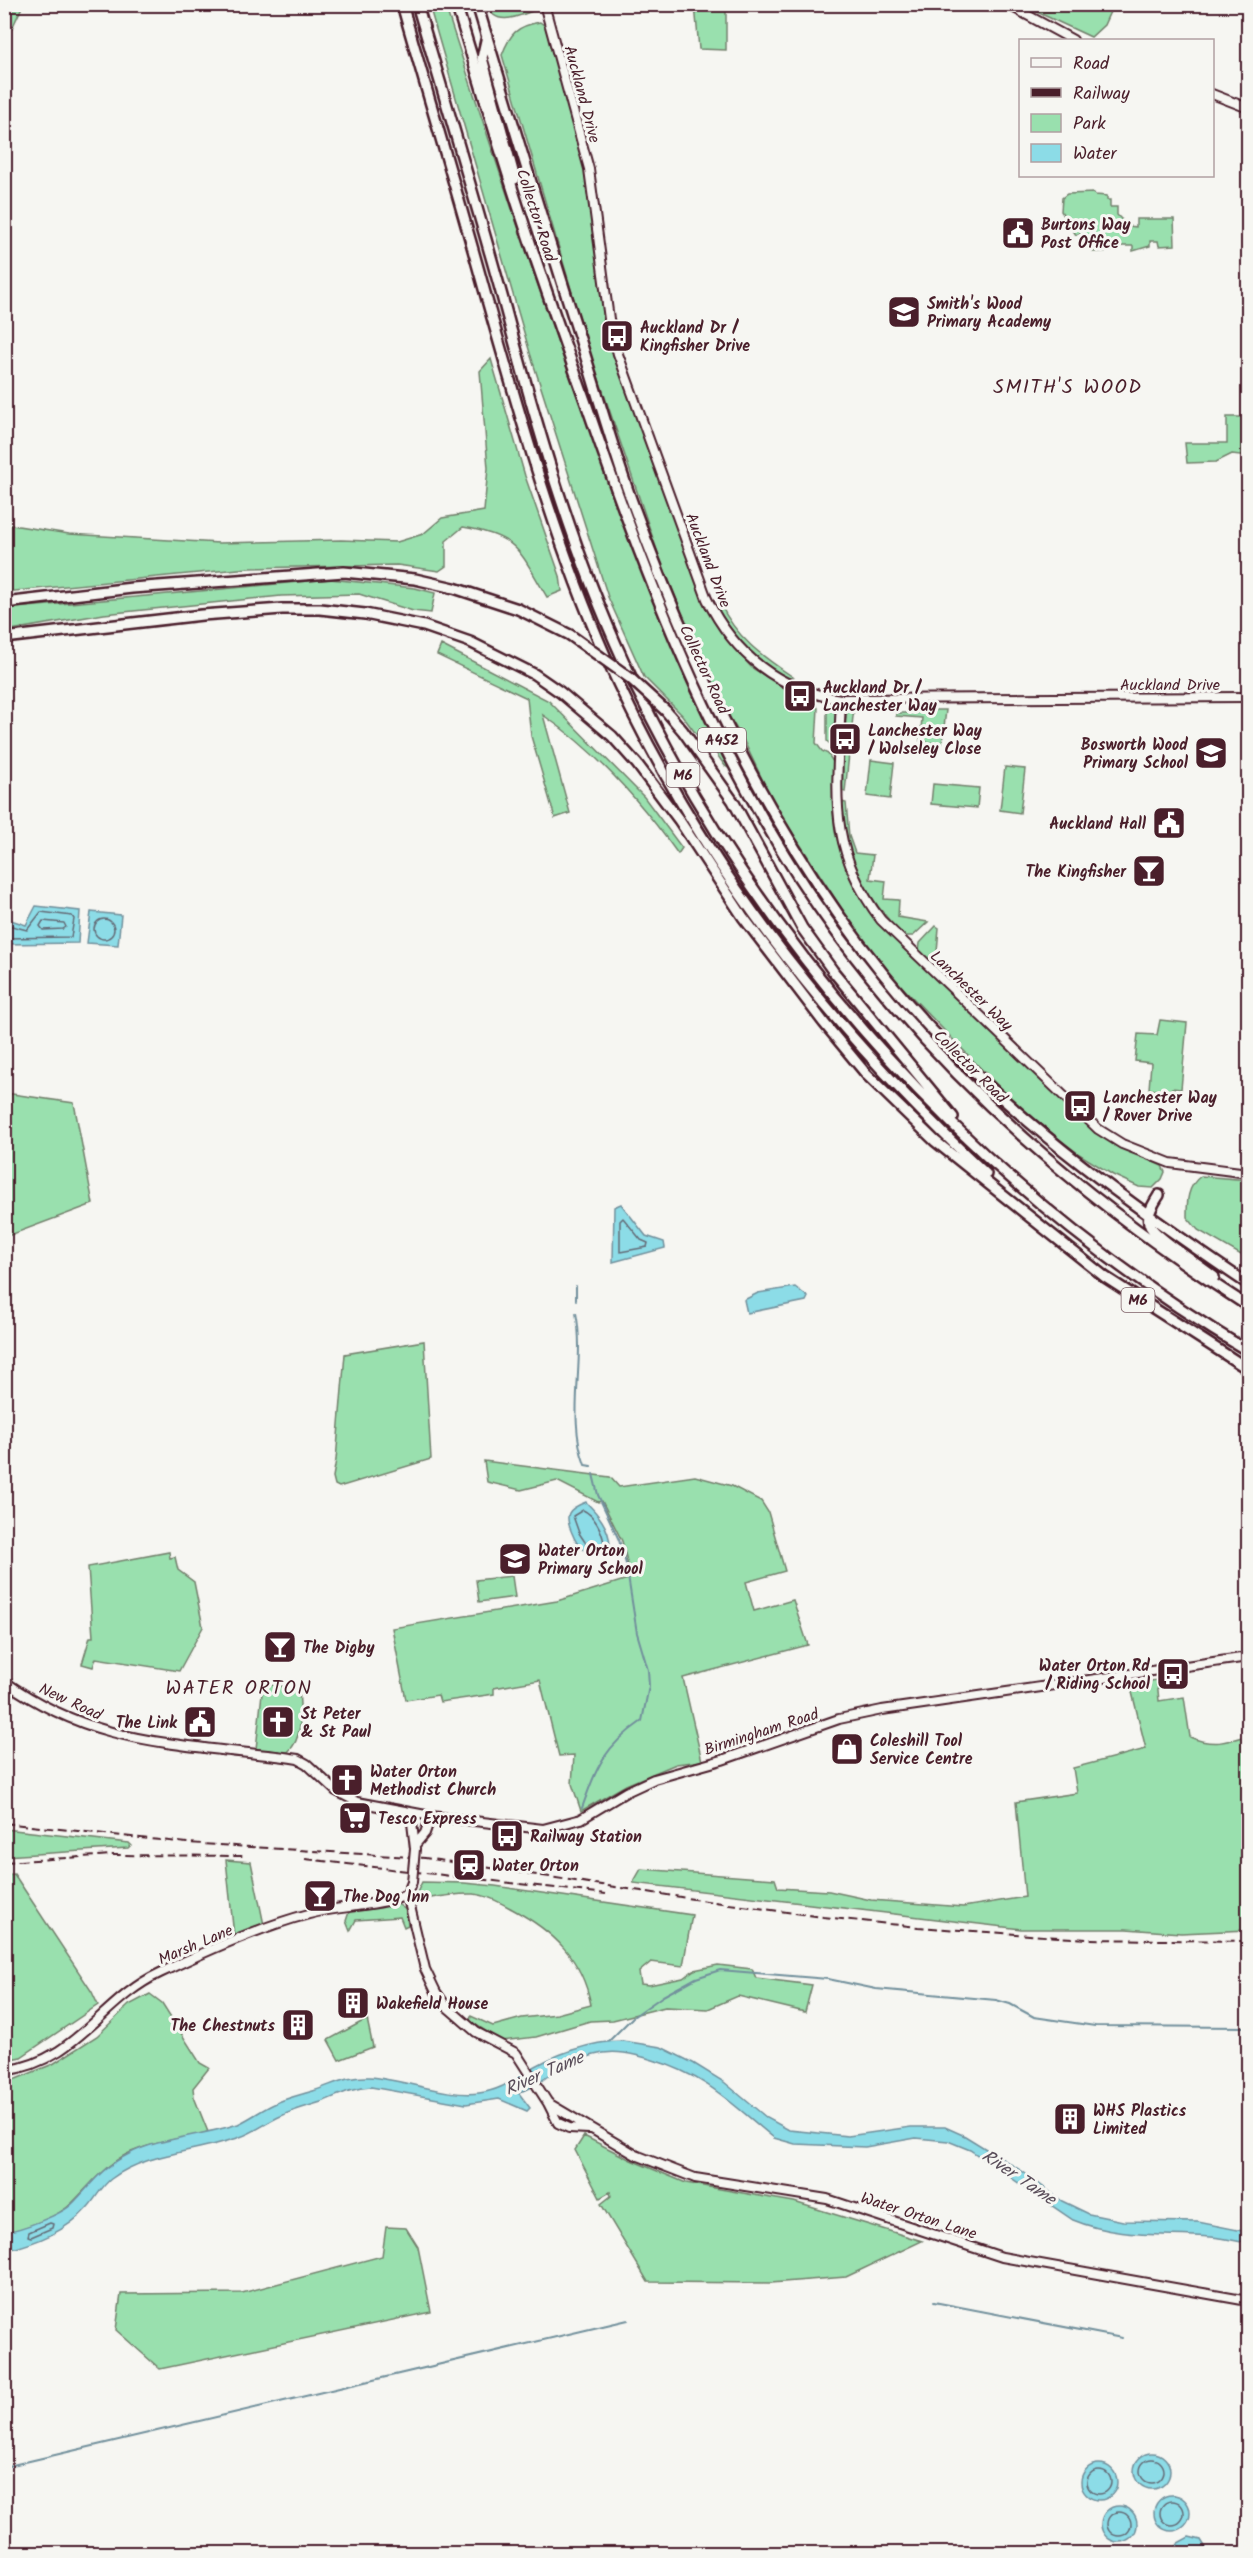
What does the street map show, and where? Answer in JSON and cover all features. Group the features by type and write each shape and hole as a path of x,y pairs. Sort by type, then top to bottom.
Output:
{"highway":[{"name":"M6","path":"402,4 515,397 559,539 605,655 657,761 732,884 768,935 856,1044 939,1131 1036,1221 1135,1298 1248,1369"},
{"name":"M6","path":"417,4 528,396 574,537 629,670 670,753 722,841 798,951 893,1065 994,1165 1091,1245 1139,1281 1248,1351"},
{"name":"Collector Road","path":"456,4 520,214 619,500 692,680 754,800 785,853 835,930 920,1036 1006,1124 1119,1216 1170,1254 1244,1303"},
{"name":"Collector Road","path":"477,4 631,498 678,618 734,739 794,846 845,924 929,1026 1018,1114 1149,1216 1248,1284"},
{"path":"487,36 482,58 513,168 520,214"},
{"path":"4,603 132,588 344,572 415,579 454,588 518,609 570,635 630,678 666,711 683,731 733,801 802,928 833,971 994,1165"},
{"path":"4,638 202,615 282,609 320,609 365,614 424,626 470,642 534,674 560,692 612,736 637,764 679,820 743,917 867,1075 935,1141 1036,1221"},
{"path":"1159,1195 1149,1216 1150,1225 1157,1234 1197,1263 1244,1303"}],"street":[{"name":"Auckland Drive","path":"544,4 589,169 613,338 707,599 733,642 762,669 798,689 842,699 1248,697"},
{"path":"1007,4 1071,39"},
{"path":"1214,95 1248,108"},
{"name":"Lanchester Way","path":"842,699 837,799 840,836 860,889 881,920 1098,1129 1122,1144 1170,1163 1248,1173"},
{"name":"Birmingham Road","path":"307,1764 329,1786 348,1799 411,1814 543,1830 581,1818 654,1779 722,1760 839,1719 882,1710 1248,1657"},
{"name":"New Road","path":"4,1681 45,1707 106,1732 147,1741 292,1758 307,1764"},
{"path":"411,1814 415,1847 412,1882 407,1894 419,1952 441,2000 476,2032 514,2051 545,2100"},
{"path":"415,1847 425,1833 431,1816"},
{"name":"Marsh Lane","path":"4,2072 55,2054 84,2034 128,1992 161,1972 307,1914 394,1899 407,1894"},
{"name":"Water Orton Lane","path":"545,2100 636,2156 695,2178 827,2199 1002,2257 1248,2301"},
{"name":"Water Orton Lane","path":"545,2100 558,2124 569,2128 590,2129"}],"green space":[{"path":"487,4 536,5 535,10 522,15 501,18 491,12"},
{"path":"4,5 23,5 5,43"},
{"path":"429,5 445,5 524,246 588,426 666,629 696,699 730,769 725,766 704,736 699,738 682,715 644,677 608,597 530,353"},
{"path":"695,5 726,5 726,50 699,49"},
{"path":"1022,5 1113,5 1104,25 1091,37"},
{"path":"540,22 545,26 578,139 590,191 603,309 614,357 705,605 726,639 752,668 790,694 815,704 818,708 816,743 833,762 835,832 844,863 869,909 882,926 1096,1131 1116,1145 1162,1166 1165,1172 1153,1188 1139,1187 1113,1175 1079,1154 1021,1110 884,968 847,917 774,804 743,739 728,715 690,633 659,556 589,350 502,55 515,32 525,26"},
{"path":"1094,193 1107,196 1107,200 1110,200 1110,207 1117,207 1117,215 1128,226 1136,227 1136,219 1174,219 1175,245 1159,246 1158,241 1150,241 1150,246 1133,251 1133,246 1115,246 1115,251 1093,252 1093,245 1084,240 1080,233 1076,235 1061,211 1062,198 1067,194"},
{"path":"491,359 525,476 560,576 562,591 547,597 516,548 496,536 463,527 446,541 446,566 439,571 397,565 249,568 5,592 5,524 69,534 219,543 341,540 397,542 423,534 442,518 484,511 488,468 480,371"},
{"path":"1227,417 1248,417 1248,456 1232,454 1216,462 1187,463 1185,443 1227,443"},
{"path":"330,579 415,588 435,593 431,613 413,611 359,594 281,596 104,614 5,631 5,609"},
{"path":"720,603 742,636 760,654 793,677 787,678 776,672 745,648 721,618 715,606"},
{"path":"441,645 549,701 644,797 682,848 678,854 649,815 616,778 581,745 543,715 570,813 555,818 531,736 527,698 437,655"},
{"path":"831,701 837,713 835,740 829,743 827,741 827,703"},
{"path":"854,707 845,792 840,790 847,708"},
{"path":"946,710 942,744 920,741 922,718 896,716 896,713"},
{"path":"871,760 894,763 890,799 867,796"},
{"path":"1005,767 1025,769 1020,813 1000,810"},
{"path":"933,784 979,788 977,808 931,804"},
{"path":"842,802 846,803 849,836 855,853 873,855 870,879 886,881 884,899 899,900 898,917 928,922 913,936 904,936 893,924 858,875 843,838"},
{"path":"936,926 939,928 936,964 979,1004 975,1005 919,952 920,943"},
{"path":"1160,1020 1187,1023 1181,1089 1172,1088 1169,1092 1149,1089 1151,1063 1135,1061 1138,1034 1157,1035"},
{"path":"5,1093 74,1103 93,1204 5,1237"},
{"path":"1201,1176 1248,1180 1248,1259 1198,1230 1187,1217 1190,1189"},
{"path":"424,1341 431,1459 339,1487 335,1485 333,1477 345,1354"},
{"path":"484,1461 610,1477 619,1487 695,1476 732,1486 761,1501 768,1512 785,1571 746,1582 754,1611 793,1600 808,1645 683,1678 702,1761 676,1764 626,1785 581,1811 572,1784 574,1755 559,1756 540,1680 494,1688 494,1694 440,1702 438,1695 406,1700 392,1628 557,1601 631,1578 622,1541 602,1501 598,1502 557,1481 521,1490 487,1482"},
{"path":"169,1552 170,1558 175,1557 178,1570 194,1582 203,1627 179,1671 96,1658 93,1667 82,1664 90,1637 93,1637 88,1567"},
{"path":"512,1576 515,1597 479,1602 476,1580"},
{"path":"1157,1680 1159,1701 1184,1697 1190,1737 1212,1743 1248,1735 1248,1930 1181,1933 1126,1929 1021,1929 633,1883 641,1869 775,1879 778,1888 829,1891 871,1900 963,1907 1025,1897 1016,1802 1077,1793 1073,1768 1146,1749 1130,1684"},
{"path":"263,1684 299,1688 299,1731 288,1752 256,1749"},
{"path":"5,1829 131,1845 128,1848 5,1856"},
{"path":"226,1860 251,1862 264,1925 234,1936"},
{"path":"14,1874 92,1992 98,2005 21,2057 5,2060 5,1875"},
{"path":"422,1882 495,1886 692,1915 683,1966 651,1962 639,1972 641,1984 649,1985 683,1978 694,1970 718,1965 752,1969 756,1978 812,1985 805,2012 738,1996 708,2009 665,2007 613,2020 590,2021 536,2037 501,2041 470,2021 471,2016 493,2026 591,2005 581,1973 564,1948 553,1937 512,1909 488,1897 473,1894 413,1901"},
{"path":"396,1903 406,1910 408,1925 404,1927 400,1917 356,1920 350,1931 346,1921 350,1909"},
{"path":"150,1994 162,2003 200,2063 209,2068 193,2088 194,2097 208,2132 156,2144 127,2154 104,2170 59,2213 31,2225 5,2232 4,2080 16,2079 53,2064 97,2036 129,2005"},
{"path":"367,2019 373,2047 339,2060 328,2040"},
{"path":"584,2136 631,2160 686,2183 794,2202 922,2241 846,2277 771,2283 648,2282 601,2204 611,2196 610,2192 600,2198 575,2150"},
{"path":"386,2227 406,2228 418,2247 431,2312 160,2369 116,2330 121,2294 242,2293 382,2256"}],"water":[{"path":"36,906 80,911 78,943 5,944 5,918 26,925"},
{"path":"91,912 121,915 118,945 87,943"},
{"path":"621,1204 646,1236 664,1242 665,1248 613,1262 614,1207"},
{"path":"795,1287 808,1297 806,1301 747,1313 744,1300 758,1293"},
{"path":"586,1502 599,1516 608,1532 610,1545 600,1553 582,1549 568,1522 571,1510"},
{"name":"River Tame","path":"623,2041 661,2047 693,2063 724,2082 767,2118 789,2130 848,2136 911,2127 945,2127 965,2136 1022,2171 1062,2201 1089,2214 1123,2221 1198,2222 1248,2232 1248,2243 1211,2237 1124,2233 1090,2226 1073,2220 970,2150 948,2141 916,2138 865,2147 795,2144 774,2138 718,2092 689,2074 646,2058 609,2052 564,2065 536,2085 518,2092 530,2108 527,2111 499,2099 466,2104 371,2087 347,2092 276,2118 240,2137 157,2158 125,2170 107,2182 88,2207 60,2230 39,2240 5,2251 4,2232 40,2221 67,2208 103,2171 127,2155 165,2141 238,2124 288,2098 340,2081 361,2077 382,2078 440,2091 479,2093 503,2086 535,2066 572,2050 598,2043"},
{"path":"1152,2453 1165,2458 1170,2471 1165,2484 1152,2489 1139,2484 1134,2471 1139,2458"},
{"path":"1099,2464 1112,2469 1117,2482 1112,2495 1099,2500 1086,2495 1081,2482 1086,2469"},
{"path":"1172,2495 1185,2500 1190,2513 1185,2526 1172,2531 1159,2526 1154,2513 1159,2500"},
{"path":"1119,2506 1132,2511 1137,2524 1132,2537 1119,2542 1106,2537 1101,2524 1106,2511"},
{"path":"1189,2537 1201,2540 1209,2553 1173,2553 1178,2543"}],"waterway":[{"path":"576,1286 576,1300"},
{"path":"576,1313 579,1350 577,1427 585,1465 591,1466"},
{"path":"582,1808 603,1758 629,1730 642,1721 649,1686 648,1670 637,1633 626,1564 619,1540 598,1495 593,1474"},
{"path":"609,2041 633,2017 663,1996 696,1978 720,1970 828,1979 876,1989 996,2000 1010,2004 1034,2017 1095,2026 1248,2027"},
{"path":"934,2302 1122,2338"},
{"path":"4,2467 628,2320"}],"railway":[{"path":"4,1823 187,1843 425,1858 700,1900 918,1927 1086,1939 1248,1941"},
{"path":"4,1862 112,1855 245,1856"},
{"path":"305,1859 606,1894"}],"place":[{"name":"Burtons Way Post Office","path":"1018,233"},
{"name":"Smith's Wood Primary Academy","path":"904,312"},
{"name":"Auckland Dr / Kingfisher Drive","path":"617,336"},
{"name":"Auckland Dr / Lanchester Way","path":"800,696"},
{"name":"Lanchester Way / Wolseley Close","path":"845,739"},
{"name":"Bosworth Wood Primary School","path":"1211,753"},
{"name":"Auckland Hall","path":"1169,823"},
{"name":"The Kingfisher","path":"1149,871"},
{"name":"Lanchester Way / Rover Drive","path":"1080,1106"},
{"name":"Water Orton Primary School","path":"515,1559"},
{"name":"The Digby","path":"280,1647"},
{"name":"Water Orton Rd / Riding School","path":"1173,1674"},
{"name":"The Link","path":"200,1722"},
{"name":"St Peter & St Paul","path":"278,1722"},
{"name":"Coleshill Tool Service Centre","path":"847,1749"},
{"name":"Water Orton Methodist Church","path":"347,1780"},
{"name":"Tesco Express","path":"355,1818"},
{"name":"Railway Station","path":"507,1836"},
{"name":"Water Orton","path":"469,1865"},
{"name":"The Dog Inn","path":"320,1896"},
{"name":"Wakefield House","path":"353,2003"},
{"name":"The Chestnuts","path":"298,2025"},
{"name":"WHS Plastics Limited","path":"1070,2119"}],"district":[{"name":"SMITH'S WOOD","path":"1068,386"},
{"name":"WATER ORTON","path":"239,1687"}]}
